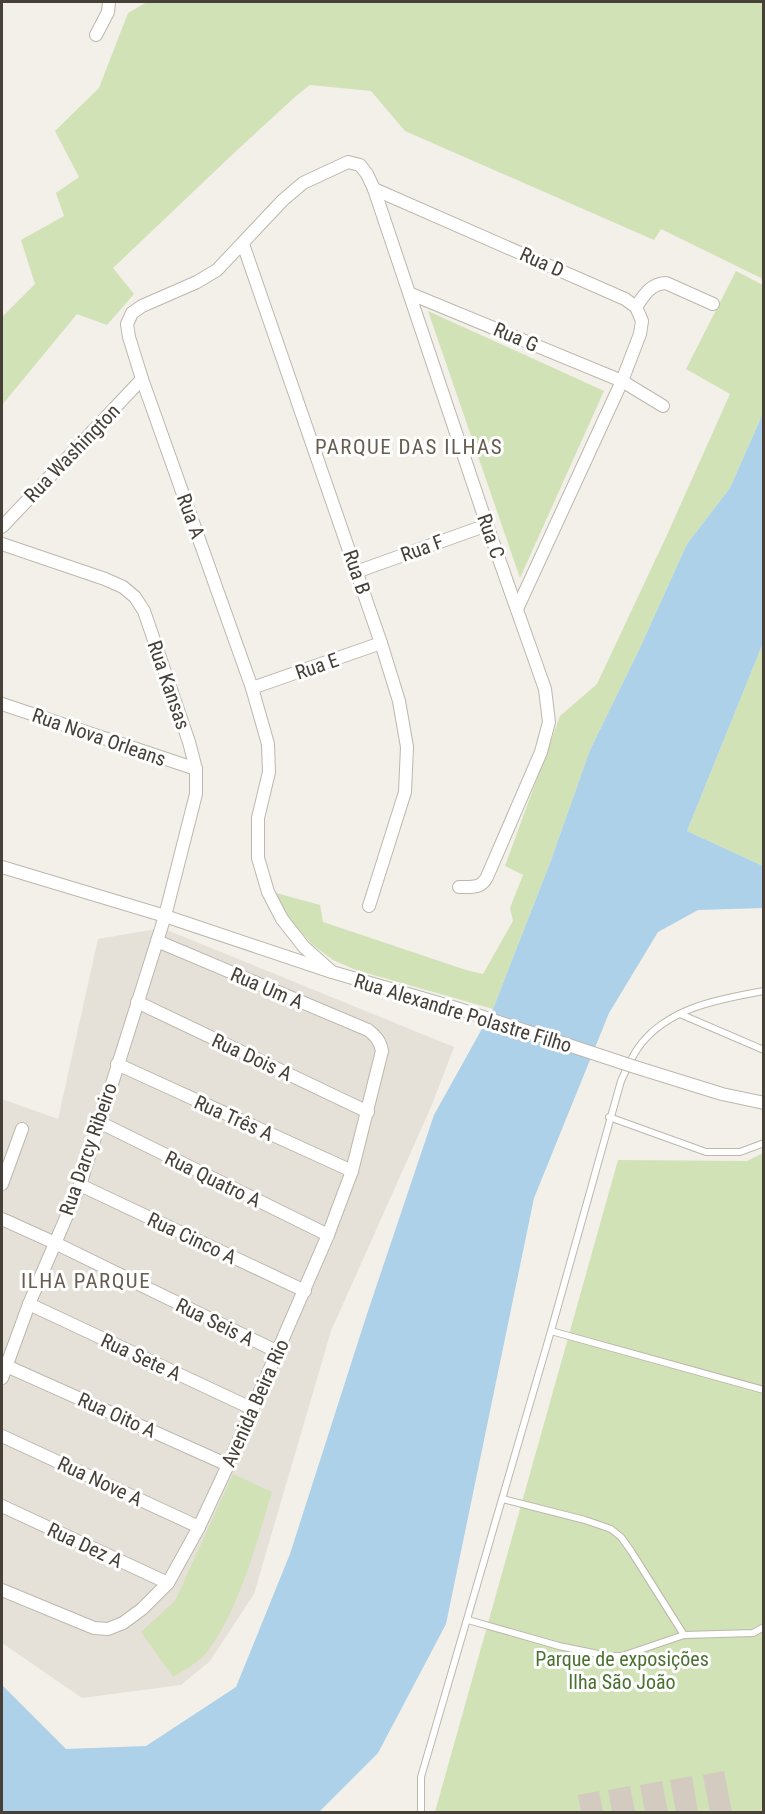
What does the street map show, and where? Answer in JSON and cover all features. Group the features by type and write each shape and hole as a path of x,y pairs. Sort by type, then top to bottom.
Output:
{"street":[{"path":"96,35 108,12 109,2"},
{"name":"Rua A","path":"332,972 304,947 282,919 268,892 258,858 258,818 269,772 268,744 252,688 142,379 127,324 132,313 142,306 197,282 217,270 283,200 303,183 348,162 360,165"},
{"name":"Rua C","path":"360,165 374,189 487,525 545,689 549,722 541,752 485,882 482,886 477,887 459,887"},
{"name":"Rua D","path":"374,189 625,298 636,307"},
{"name":"Rua B","path":"243,244 399,701 407,747 405,792 369,906"},
{"path":"517,609 622,381 640,334 642,321 636,307 651,287 666,283 712,304"},
{"name":"Rua G","path":"411,294 622,381"},
{"name":"Rua Washington","path":"2,527 142,379"},
{"path":"622,381 663,406"},
{"name":"Rua F","path":"356,572 487,525"},
{"name":"Rua Kansas","path":"2,544 123,587 135,597 144,611 196,769 196,794 165,916"},
{"name":"Rua E","path":"252,688 381,644"},
{"name":"Rua Nova Orleans","path":"2,704 196,769"},
{"name":"Rua Alexandre Polastre Filho","path":"2,867 165,916 332,972 456,1008 722,1094 764,1103"},
{"name":"Rua Darcy Ribeiro","path":"2,1378 4,1365 80,1185 165,916"},
{"name":"Rua Um A","path":"157,941 368,1030 376,1036"},
{"name":"Rua Dois A","path":"137,1002 368,1112"},
{"name":"Avenida Beira Rio","path":"2,1590 94,1628 108,1629 133,1616 168,1583 199,1527 228,1465 328,1235 352,1171 368,1112 382,1051 376,1036"},
{"name":"Rua Três A","path":"117,1064 352,1171"},
{"name":"Rua Quatro A","path":"99,1122 328,1235"},
{"path":"2,1184 22,1130"},
{"name":"Rua Cinco A","path":"80,1185 304,1291"},
{"name":"Rua Seis A","path":"2,1219 278,1352"},
{"name":"Rua Sete A","path":"29,1304 253,1409"},
{"name":"Rua Oito A","path":"4,1365 228,1465"},
{"name":"Rua Nove A","path":"2,1436 199,1527"},
{"name":"Rua Dez A","path":"2,1506 168,1583"}],"lane":[{"path":"422,1812 421,1777 503,1499 621,1081 638,1048 654,1030 669,1019 707,1004 764,991"},
{"path":"680,1014 764,1050"},
{"path":"609,1117 706,1152 740,1152 764,1143"},
{"path":"551,1331 764,1390"},
{"path":"503,1499 611,1529 621,1537 631,1551 684,1635"},
{"path":"468,1620 559,1646 608,1656 622,1656 684,1635 753,1633 764,1627"}],"shaded area":[{"path":"162,928 454,1047 431,1107 331,1331 254,1594 210,1661 181,1685 82,1698 2,1643 2,1099 58,1119 98,939"}],"green space":[{"path":"147,2 763,2 763,284 761,278 661,229 654,240 405,131 371,91 310,85 234,153 113,268 134,294 107,325 77,314 2,405 2,317 35,284 21,240 64,216 56,193 79,177 55,131 99,88 128,13"},
{"path":"736,271 763,285 763,413 730,488 687,544 590,750 550,863 493,1009 356,970 333,960 313,945 290,920 276,893 320,905 323,922 483,974 513,921 510,908 523,875 505,866 560,716 597,684 730,394 686,369"},
{"path":"428,311 604,391 520,578"},
{"path":"763,643 763,866 687,831"},
{"name":"Parque de exposições Ilha São João","path":"763,1153 763,1812 435,1812 618,1160 747,1161"},
{"path":"233,1474 272,1492 246,1575 229,1617 204,1656 173,1677 141,1632 175,1601"}],"water":[{"path":"763,413 763,643 687,831 763,866 763,908 698,910 658,932 609,1013 534,1198 446,1624 378,1753 319,1812 2,1812 2,1685 66,1749 146,1746 236,1687 290,1554 434,1115 493,1009 550,863 590,750 687,544 730,488"}],"building":[{"path":"724,1771 732,1812 710,1812 703,1775"},
{"path":"692,1776 698,1812 676,1812 670,1780"},
{"path":"662,1781 668,1812 645,1812 640,1785"},
{"path":"630,1786 635,1812 612,1812 608,1790"},
{"path":"599,1791 603,1812 581,1812 578,1795"}],"district":[{"name":"PARQUE DAS ILHAS","path":"409,447"},
{"name":"ILHA PARQUE","path":"86,1281"}]}
